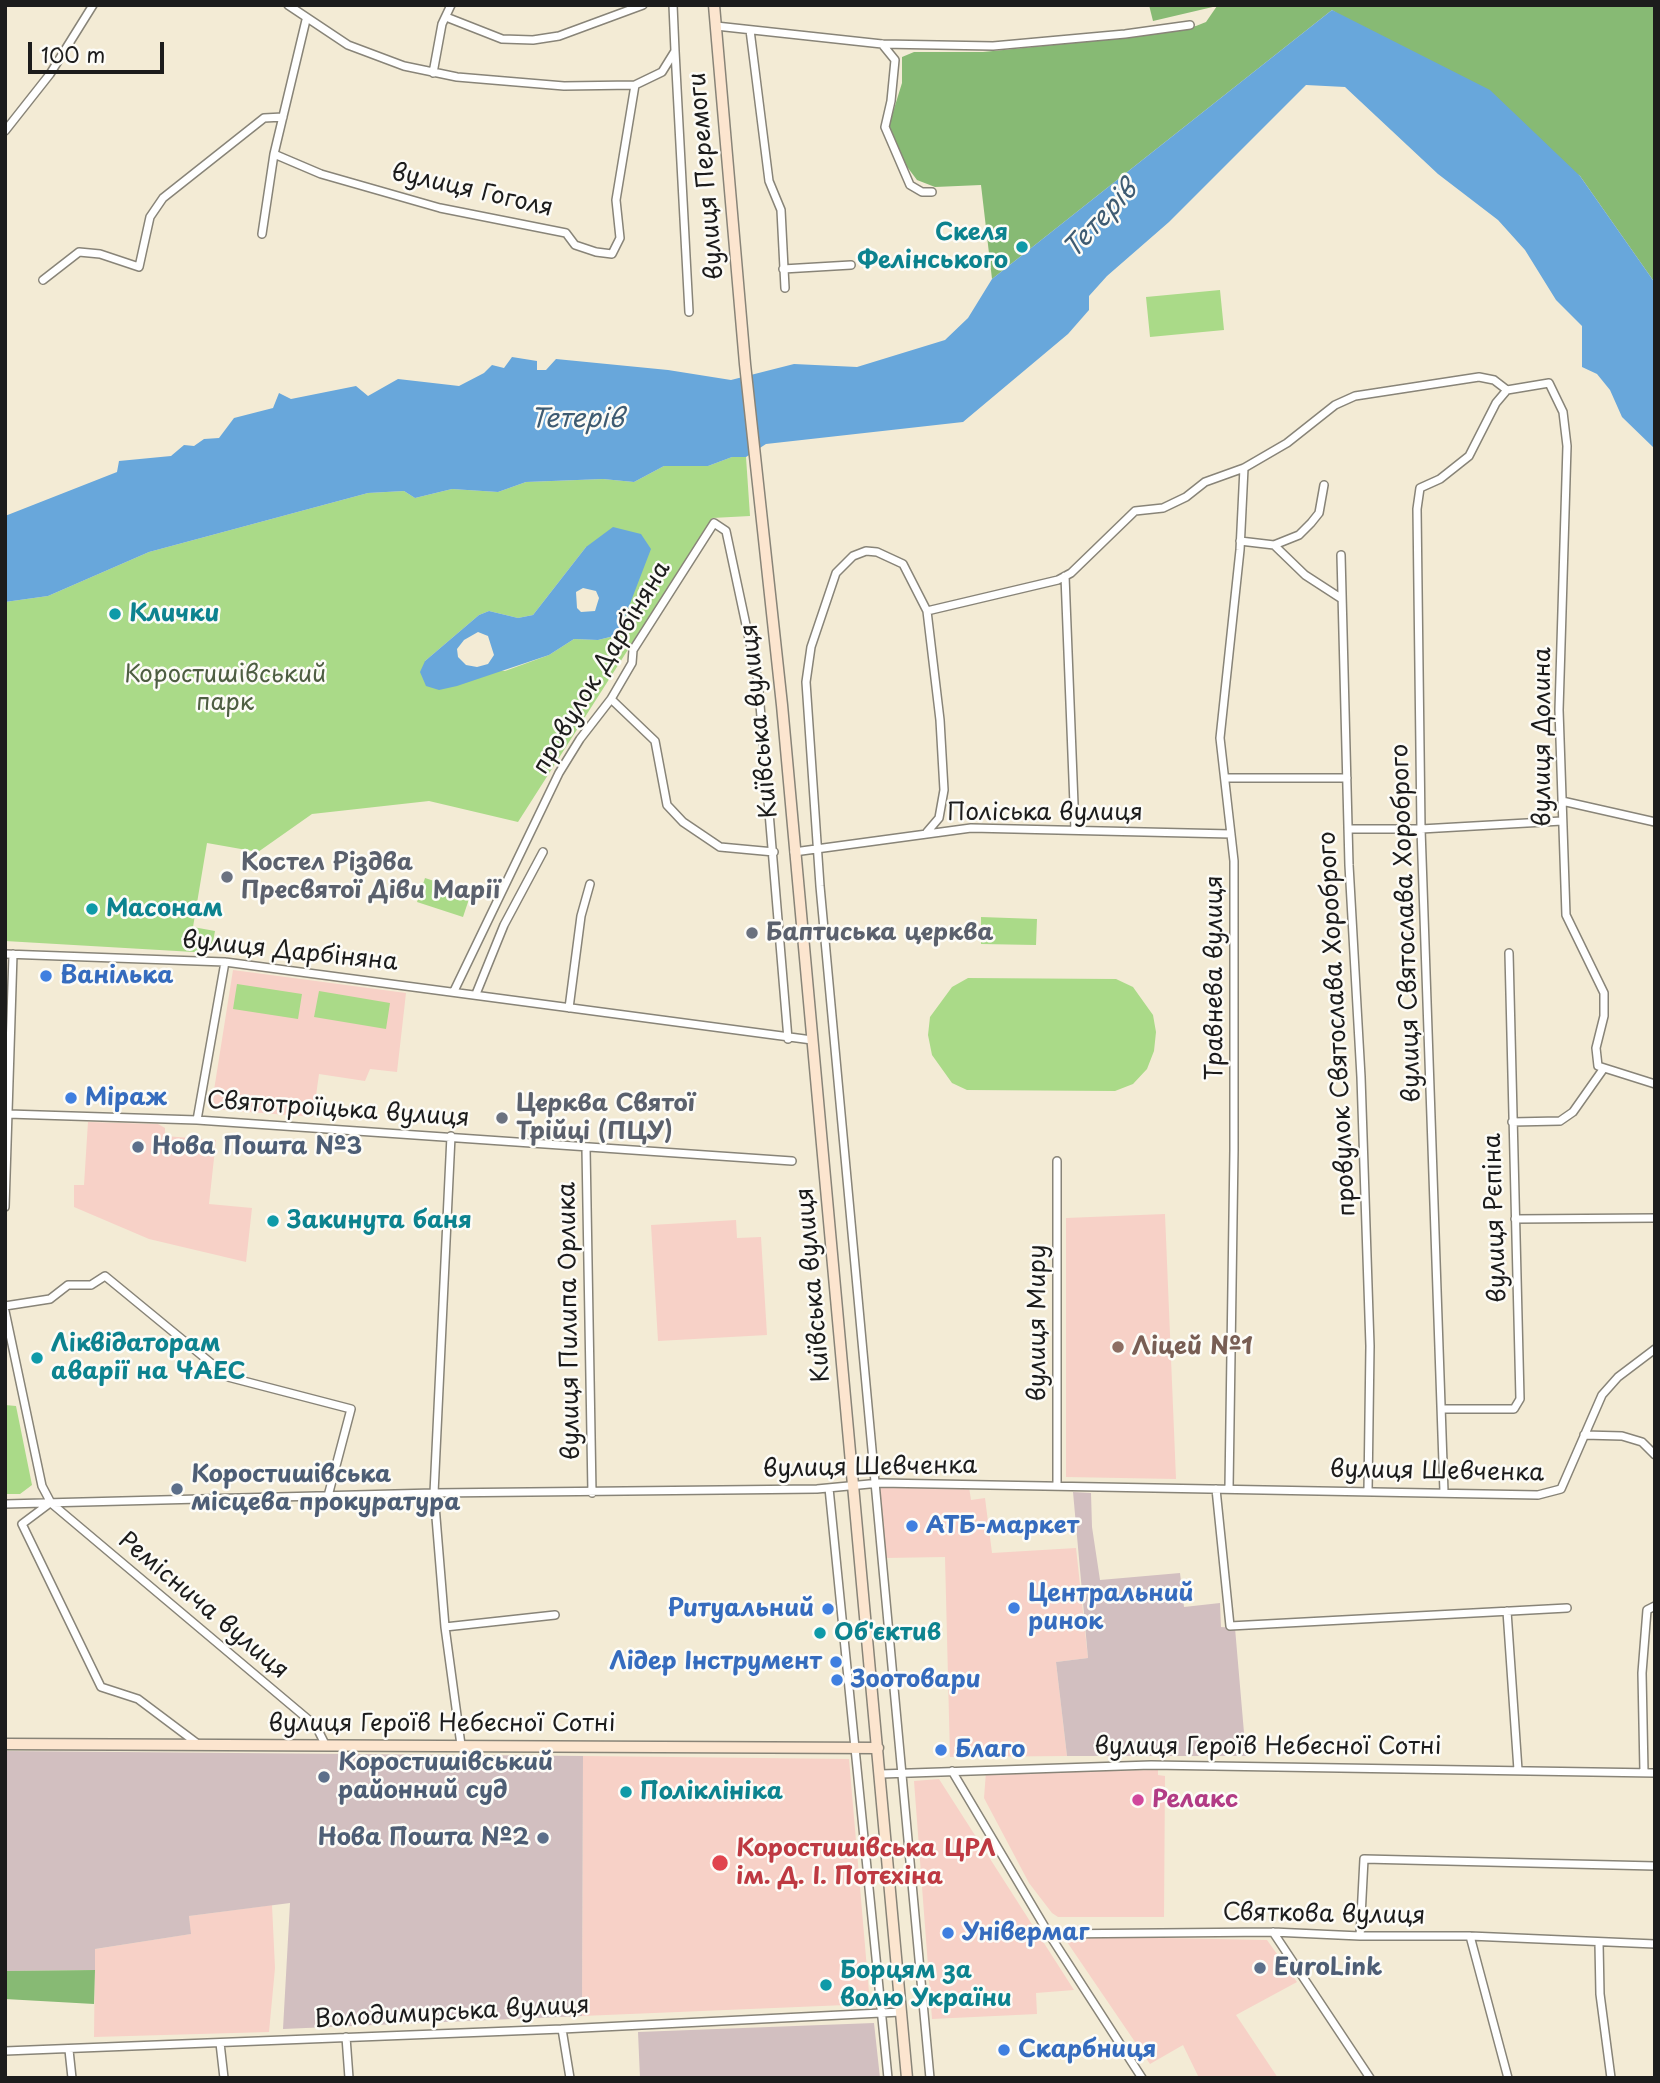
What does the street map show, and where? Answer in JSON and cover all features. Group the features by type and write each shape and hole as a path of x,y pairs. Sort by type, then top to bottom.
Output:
{"main road":[{"name":"вулиця Перемоги","path":"714,5 758,489"},
{"name":"Київська вулиця","path":"758,489 854,1485 907,2078"},
{"name":"вулиця Героїв Небесної Сотні","path":"5,1744 878,1748"}],"street":[{"path":"5,131 50,74 93,5"},
{"path":"288,5 306,20 348,45 404,66 433,73 564,86 635,85 662,72 675,51"},
{"path":"433,73 442,23 451,5"},
{"path":"446,17 502,39 533,40 559,36 643,5"},
{"name":"вулиця Перемоги","path":"673,5 689,313"},
{"path":"262,234 274,154 306,20"},
{"path":"716,26 882,44 993,46 1190,25"},
{"path":"750,30 769,181 781,211 785,288"},
{"path":"882,44 895,60 885,127 909,184 922,192 932,192"},
{"name":"вулиця Гоголя","path":"274,154 321,174 440,208 566,233 575,245 612,254 620,238 616,200 635,85"},
{"path":"43,280 79,252 100,254 139,267 150,217 163,198 264,118 283,117"},
{"path":"783,270 850,265"},
{"path":"926,832 939,818 944,790 938,697 927,611 1065,576 1135,511 1163,508 1186,497 1205,482 1244,468 1287,443 1335,405 1355,396 1479,377 1494,380 1507,390"},
{"name":"вулиця Долина","path":"1507,390 1549,383 1563,412 1567,446 1559,710 1566,915 1604,993 1604,1016 1596,1048 1598,1066 1604,1068"},
{"name":"вулиця Святослава Хороброго","path":"1444,1492 1421,829 1417,509 1420,488 1440,479 1469,456 1496,403 1507,390"},
{"name":"Травнева вулиця","path":"1229,1489 1234,1150 1231,834 1220,738 1240,541 1244,468"},
{"path":"1240,541 1274,545 1299,535 1319,513 1324,485"},
{"name":"провулок Дарбіняна","path":"454,991 559,773 580,738 611,699 632,663 633,650 714,523 726,531 758,681 774,852"},
{"path":"1274,545 1305,575 1342,599"},
{"name":"Київська вулиця","path":"927,611 903,564 877,552 866,551 853,556 836,573 820,613 806,682 818,848 930,2078"},
{"name":"провулок Святослава Хороброго","path":"1341,555 1348,829 1361,1077 1369,1320 1368,1490"},
{"path":"1065,576 1075,830"},
{"path":"611,699 655,741 667,805 683,822 720,847 774,852"},
{"path":"1226,778 1347,778"},
{"path":"1562,802 1655,822"},
{"path":"1348,829 1421,829 1562,821"},
{"name":"Поліська вулиця","path":"794,852 971,828 1231,834"},
{"path":"476,994 504,925 543,852"},
{"name":"Київська вулиця","path":"774,852 788,1039"},
{"path":"569,1008 582,916 590,884"},
{"name":"вулиця Рєпіна","path":"1443,1409 1514,1409 1520,1399 1509,953"},
{"path":"5,1207 9,954"},
{"name":"вулиця Дарбіняна","path":"9,954 225,962 476,994 788,1039 812,1040"},
{"path":"197,1120 225,962"},
{"path":"1512,1122 1560,1121 1573,1112 1604,1068 1655,1084"},
{"name":"Святотроїцька вулиця","path":"8,1114 197,1120 792,1161"},
{"path":"451,1136 434,1493 445,1627 461,1745"},
{"name":"вулиця Пилипа Орлика","path":"586,1148 592,1493"},
{"name":"вулиця Миру","path":"1057,1161 1057,1485"},
{"path":"1515,1219 1655,1218"},
{"path":"198,1744 138,1699 101,1686 22,1524 51,1503 42,1486 5,1308 50,1299 68,1285 91,1285 105,1276 228,1377 351,1409 328,1496"},
{"name":"вулиця Шевченка","path":"5,1504 434,1493 829,1488 877,1483 1554,1493 1561,1489 1602,1395 1618,1377 1655,1349"},
{"path":"1584,1435 1622,1436 1642,1442 1655,1455"},
{"path":"829,1488 888,2078"},
{"path":"1216,1489 1230,1626 1567,1608"},
{"name":"Реміснича вулиця","path":"51,1503 316,1726 325,1744"},
{"path":"1644,1772 1642,1673 1647,1609 1655,1606"},
{"path":"1507,1611 1518,1770"},
{"path":"445,1627 555,1615"},
{"name":"вулиця Героїв Небесної Сотні","path":"881,1774 1151,1765 1655,1773"},
{"path":"952,1771 1049,1934 1142,2078"},
{"path":"1360,1936 1364,1859 1655,1866"},
{"path":"1273,1932 1370,2078"},
{"name":"Святкова вулиця","path":"1049,1934 1273,1932 1360,1936 1470,1936 1655,1944"},
{"path":"1470,1936 1508,2078"},
{"path":"1599,1943 1600,1994 1611,2078"},
{"name":"Володимирська вулиця","path":"5,2051 562,2029 901,2012"},
{"path":"562,2029 570,2078"},
{"path":"346,2037 349,2078"},
{"path":"220,2043 224,2078"},
{"path":"69,2050 72,2078"}],"shaded area":[{"path":"233,970 406,993 397,1072 370,1069 365,1081 319,1074 313,1117 211,1109"},
{"path":"88,1122 158,1124 165,1128 165,1136 216,1140 209,1204 252,1208 246,1262 149,1239 74,1207 74,1185 84,1185"},
{"name":"Ліцей №1","path":"1165,1214 1176,1479 1066,1477 1066,1218"},
{"path":"736,1220 737,1238 761,1237 767,1335 658,1341 651,1225"},
{"name":"Центральний ринок","path":"884,1485 969,1487 971,1500 985,1498 992,1553 1076,1548 1088,1658 1056,1662 1067,1756 950,1757 945,1557 885,1558 879,1490"},
{"path":"1073,1492 1091,1493 1092,1527 1100,1580 1180,1573 1184,1607 1220,1603 1221,1627 1235,1628 1246,1756 1067,1756 1056,1662 1088,1658"},
{"path":"5,1751 583,1756 582,2016 283,2029 290,1903 189,1916 191,1934 95,1949 95,1970 5,1971"},
{"name":"Коростишівська ЦРЛ ім. Д. І. Потєхіна","path":"583,1756 849,1759 870,2004 582,2016"},
{"path":"1158,1770 1158,1775 1165,1776 1164,1917 1058,1917 1052,1913 1029,1883 984,1798 986,1772"},
{"path":"939,1779 1074,1990 1036,1993 1037,2014 932,2019 914,1781"},
{"path":"272,1905 275,1968 269,2032 94,2037 95,1949 190,1934 189,1916"},
{"path":"1063,1936 1267,1940 1297,1982 1236,2015 1278,2078 1199,2078 1183,2045 1150,2064"},
{"path":"874,2023 880,2078 640,2078 638,2032"}],"green space":[{"path":"1149,5 1655,5 1655,283 1580,176 1332,10 992,279 981,185 935,187 917,180 905,164 889,125 902,83 902,57 914,52 983,52 1123,38 1196,26 1206,22 1217,6 1153,21"},
{"path":"1220,290 1224,330 1150,337 1146,297"},
{"name":"Коростишівський парк","path":"732,457 746,457 750,516 712,518 518,822 429,801 312,814 258,852 207,843 193,927 215,931 211,953 5,941 5,602 48,596 149,552 368,493 404,491 415,498 452,489 498,492 526,482 603,479 634,482 664,466 708,466","holes":["586,547 631,599 618,635 598,640 574,639 549,655 505,671 425,661 479,615 489,611 518,618 533,615"]},
{"path":"425,878 471,893 463,917 417,902"},
{"path":"981,917 1037,919 1036,945 981,944"},
{"path":"968,978 1116,979 1133,987 1153,1015 1156,1032 1154,1051 1147,1069 1133,1084 1115,1091 967,1090 952,1083 932,1055 928,1035 930,1017 952,987"},
{"path":"237,984 302,994 298,1019 233,1009"},
{"path":"319,991 390,1003 386,1029 314,1017"},
{"path":"5,1405 16,1406 32,1485 20,1494 5,1494"},
{"path":"95,1970 94,2004 5,1999 5,1971"}],"water":[{"name":"Тетерів","path":"1332,10 1490,90 1580,176 1655,283 1655,449 1622,417 1610,390 1597,374 1582,367 1582,326 1556,300 1525,250 1498,220 1438,174 1345,87 1306,85 1169,222 1107,276 1089,296 1089,310 1068,334 963,422 766,444 746,457 732,457 708,466 664,466 634,482 603,479 526,482 498,492 452,489 415,498 404,491 368,493 149,552 48,596 5,602 5,516 117,472 119,461 171,456 184,445 194,446 204,439 219,438 234,418 273,408 279,393 291,399 356,386 368,396 398,379 459,386 484,373 492,365 504,368 512,357 537,361 537,370 546,370 556,359 668,370 731,380 794,364 857,367 945,340 968,318 992,279"},
{"path":"613,527 641,534 651,549 618,635 598,640 574,639 549,655 457,686 439,690 426,686 420,672 425,661 479,615 489,611 518,618 533,615 586,547","holes":["583,588 596,591 599,598 595,611 581,612 577,608 576,592","478,632 488,636 494,655 488,664 477,667 466,665 458,657 457,649 464,640"]}],"place":[{"name":"Скеля Фелінського","path":"1022,247"},
{"name":"Клички","path":"115,614"},
{"name":"Костел Різдва Пресвятої Діви Марії","path":"227,877"},
{"name":"Масонам","path":"92,909"},
{"name":"Баптиська церква","path":"752,933"},
{"name":"Ванілька","path":"46,976"},
{"name":"Міраж","path":"71,1098"},
{"name":"Церква Святої Трійці (ПЦУ)","path":"502,1118"},
{"name":"Нова Пошта №3","path":"138,1147"},
{"name":"Закинута баня","path":"273,1221"},
{"name":"Ліцей №1","path":"1118,1347"},
{"name":"Ліквідаторам аварії на ЧАЕС","path":"37,1358"},
{"name":"Коростишівська місцева прокуратура","path":"177,1489"},
{"name":"АТБ-маркет","path":"912,1526"},
{"name":"Центральний ринок","path":"1014,1608"},
{"name":"Ритуальний","path":"828,1609"},
{"name":"Об'єктив","path":"820,1633"},
{"name":"Лідер Інструмент","path":"836,1662"},
{"name":"Зоотовари","path":"837,1680"},
{"name":"Благо","path":"941,1750"},
{"name":"Коростишівський районний суд","path":"324,1777"},
{"name":"Поліклініка","path":"626,1792"},
{"name":"Релакс","path":"1138,1800"},
{"name":"Нова Пошта №2","path":"543,1838"},
{"name":"Коростишівська ЦРЛ ім. Д. І. Потєхіна","path":"720,1863"},
{"name":"Універмаг","path":"948,1933"},
{"name":"EuroLink","path":"1260,1968"},
{"name":"Борцям за волю України","path":"826,1985"},
{"name":"Скарбниця","path":"1004,2050"}]}
